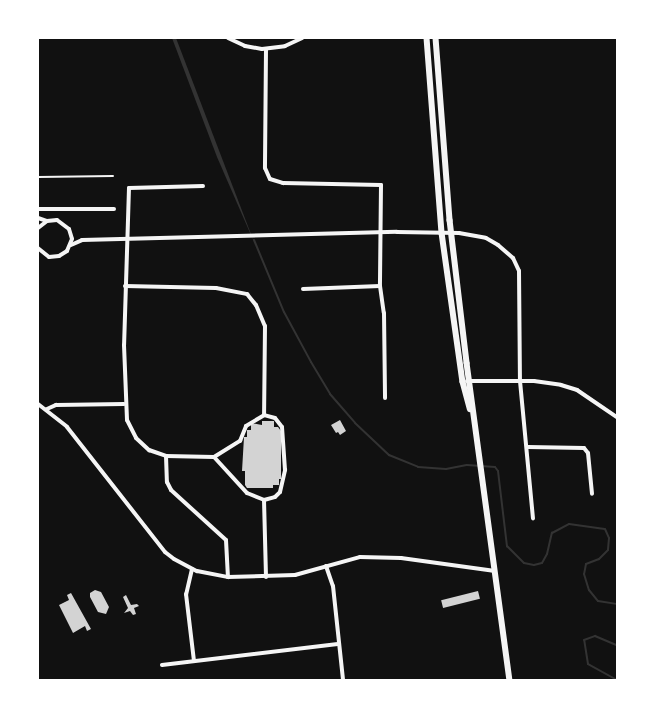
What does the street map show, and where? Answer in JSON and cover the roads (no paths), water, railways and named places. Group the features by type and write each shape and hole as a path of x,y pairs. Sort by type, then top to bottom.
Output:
{"main road":[{"path":"427,38 442,233 477,438 510,680"},
{"path":"436,38 466,381"}],"street":[{"path":"228,38 245,46 266,49 285,46 302,38"},
{"path":"266,49 265,168 270,179 283,183 381,186 380,286 384,313 385,398"},
{"path":"203,186 129,188 125,286 124,404 126,420 136,438 149,450 166,456 214,457 240,441 246,426 264,415 275,418 282,427 285,470 280,492 275,497 264,500 247,493 239,482 214,457"},
{"path":"38,210 114,209"},
{"path":"38,218 62,222 71,234 82,240"},
{"path":"38,228 47,221"},
{"path":"38,248 44,255 54,257 63,254 71,245 82,240 380,233 452,233 486,238 506,250 519,271 521,315 520,381 528,447 533,518"},
{"path":"71,234 71,245"},
{"path":"125,286 216,288 247,294 261,313 265,326 264,415"},
{"path":"303,289 380,286"},
{"path":"466,381 548,382 578,390 618,418"},
{"path":"38,404 67,427 165,552 192,568 228,577 266,577 297,575 352,559 374,557 407,559 494,571"},
{"path":"46,409 56,405 124,404"},
{"path":"528,447 584,448 588,453 592,494"},
{"path":"166,456 167,482 171,490 226,540 228,577"},
{"path":"264,500 266,577"},
{"path":"326,566 332,586 343,680"},
{"path":"192,568 186,594 194,661"},
{"path":"162,665 338,644"}],"lane":[{"path":"38,177 113,176"}],"waterway":[{"path":"254,240 284,312 311,362 330,394 355,423 389,455 418,467 446,469 467,465 495,467 498,471 507,546 524,563 534,565 542,563 547,554 552,533 569,524 605,529 609,538 608,550 599,559 586,564 584,574 589,590 598,601 618,604"},
{"path":"617,680 588,664 584,640 595,636 618,646"}]}
